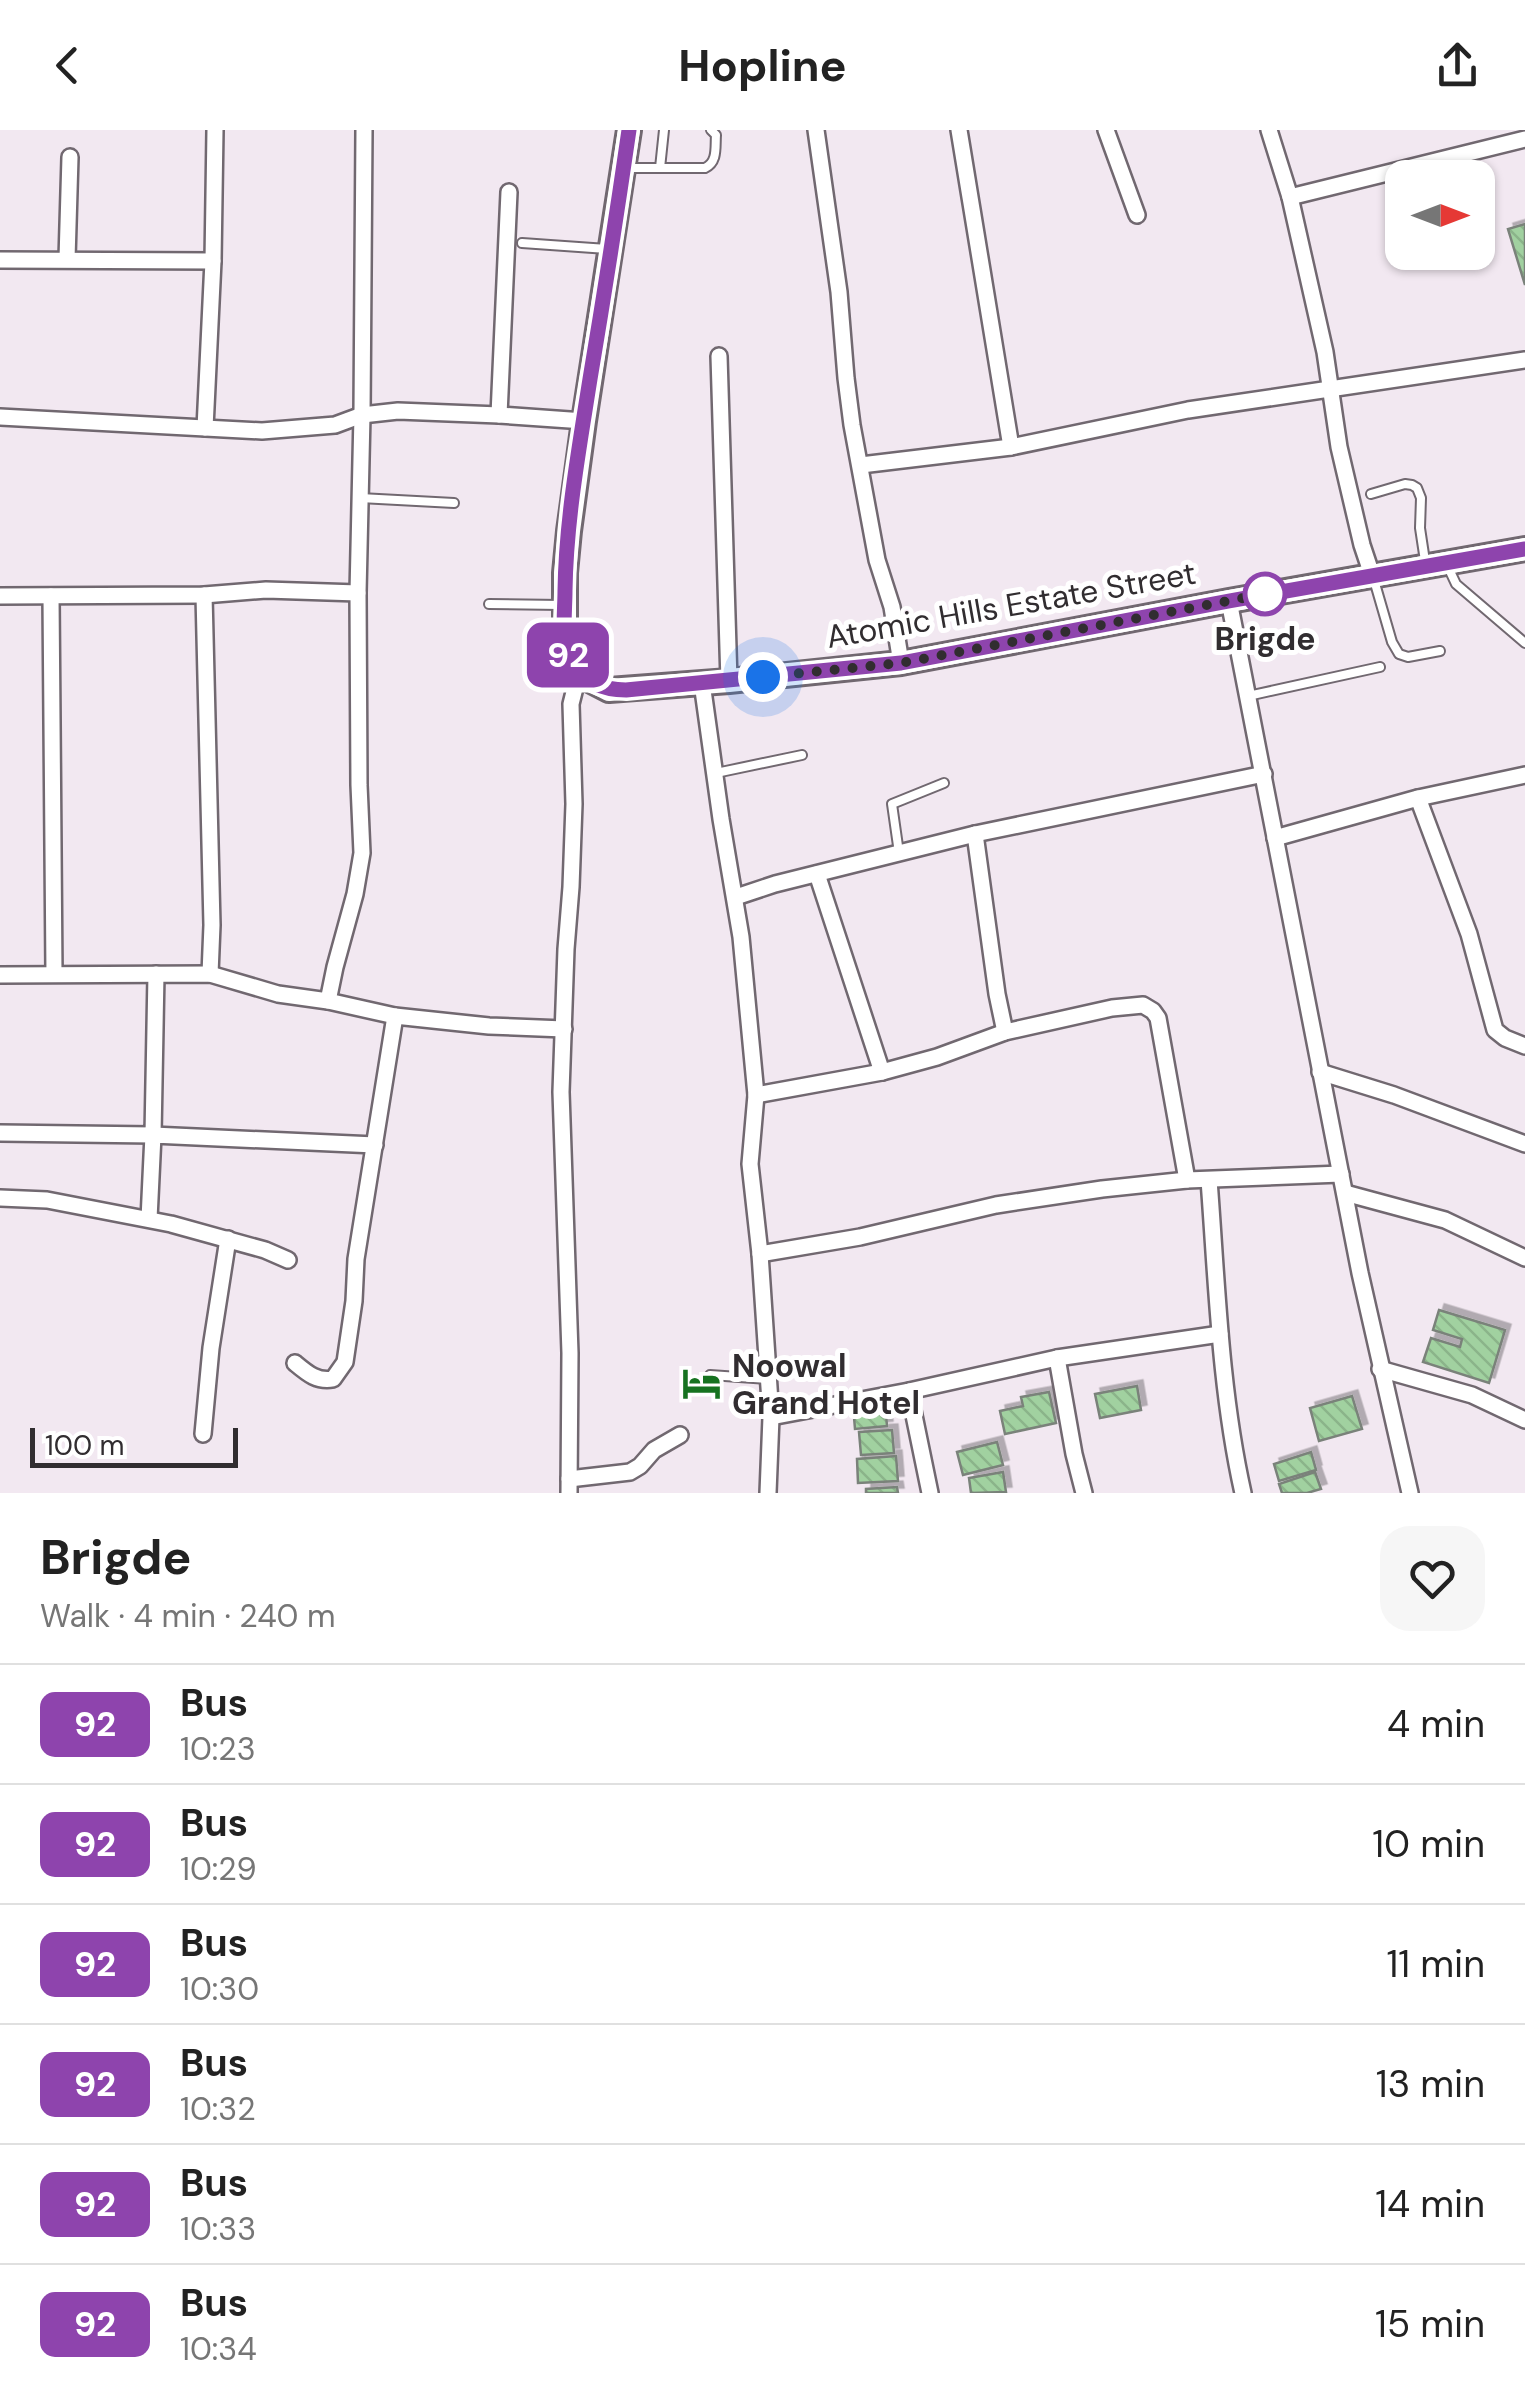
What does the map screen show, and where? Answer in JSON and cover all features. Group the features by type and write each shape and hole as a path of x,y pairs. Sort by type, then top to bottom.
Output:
{"street":[{"path":"205,428 215,130"},
{"path":"328,1001 362,853 358,592 364,130"},
{"path":"630,130 568,530 566,641 569,657 582,676 574,688 571,704 574,804 562,1092 570,1316 569,1486 630,1472 654,1450 680,1436"},
{"path":"816,130 846,378 874,545 892,607 901,663"},
{"path":"959,130 1010,447"},
{"path":"1106,130 1136,214"},
{"path":"1270,130 1290,197 1326,352 1339,447 1372,575"},
{"path":"1290,197 1525,139"},
{"path":"67,259 70,157"},
{"path":"499,414 509,192"},
{"path":"0,260 213,260"},
{"path":"719,356 729,681"},
{"path":"861,465 1010,447 1188,410 1525,360"},
{"path":"0,417 262,431 336,425 362,414 398,411 584,421"},
{"name":"Atomic Hills Estate Street","path":"582,676 609,690 901,663 1525,549"},
{"path":"0,596 266,590 358,592"},
{"path":"204,594 210,974"},
{"path":"51,596 54,974"},
{"path":"1229,601 1380,1369 1410,1493"},
{"path":"702,683 736,897 756,1095 750,1164 771,1417 768,1493"},
{"path":"736,897 975,834 1264,774"},
{"path":"1275,838 1418,798 1525,775"},
{"path":"1418,798 1470,934 1495,1030 1525,1046"},
{"path":"975,834 1005,1032"},
{"path":"817,874 882,1072"},
{"path":"149,1219 156,974"},
{"path":"0,975 210,974 278,994 395,1016 564,1028"},
{"path":"756,1095 882,1072 937,1058 1005,1032 1143,1004 1158,1018 1187,1180"},
{"path":"295,1363 315,1378 327,1380 345,1362 356,1258 395,1016"},
{"path":"1320,1072 1525,1144"},
{"path":"0,1132 375,1145"},
{"path":"760,1254 877,1234 996,1206 1102,1189 1187,1180 1341,1174"},
{"path":"1209,1180 1220,1334 1232,1443 1243,1493"},
{"path":"1345,1193 1446,1220 1525,1258"},
{"path":"0,1198 47,1200 149,1219 288,1260"},
{"path":"204,1434 211,1348 228,1240"},
{"path":"771,1417 1057,1358 1220,1334"},
{"path":"1057,1358 1084,1493"},
{"path":"1380,1369 1459,1391 1525,1420"},
{"path":"909,1391 930,1493"}],"lane":[{"path":"660,168 664,130"},
{"path":"624,168 712,165 716,135 711,130"},
{"path":"522,242 611,250"},
{"path":"1371,494 1405,484 1417,488 1422,498 1420,528 1436,564 1525,644"},
{"path":"360,498 454,503"},
{"path":"1372,575 1398,654 1440,652"},
{"path":"489,604 565,605"},
{"path":"1248,696 1380,667"},
{"path":"716,773 802,755"},
{"path":"899,853 892,804 944,783"},
{"path":"710,1375 768,1379"}],"building":[{"path":"1525,224 1525,285 1508,229"},
{"path":"1439,1310 1505,1330 1489,1383 1423,1362 1431,1338 1460,1347 1462,1339 1433,1330"},
{"path":"1137,1386 1141,1410 1100,1418 1095,1394"},
{"path":"1049,1392 1056,1423 1005,1434 1000,1411 1023,1406 1021,1397"},
{"path":"1352,1396 1362,1429 1319,1441 1310,1408"},
{"path":"885,1402 887,1426 855,1429 853,1405"},
{"path":"892,1430 894,1453 861,1455 859,1432"},
{"path":"997,1442 1003,1465 963,1475 957,1452"},
{"path":"1311,1452 1316,1470 1279,1481 1274,1464"},
{"path":"896,1456 898,1481 858,1483 857,1459"},
{"path":"1003,1472 1006,1492 971,1493 969,1478"},
{"path":"1315,1472 1321,1489 1282,1493 1279,1484"},
{"path":"897,1487 898,1493 866,1493 866,1489"}],"bus line":[{"name":"92","path":"629,130 568,530 565,573 569,657 582,676 609,690 901,663 1525,549"}],"place":[{"name":"Brigde","path":"1265,594"},
{"name":"Noowal Grand Hotel","path":"702,1384"}],"route":[{"path":"763,677 901,663 1265,594"}]}
